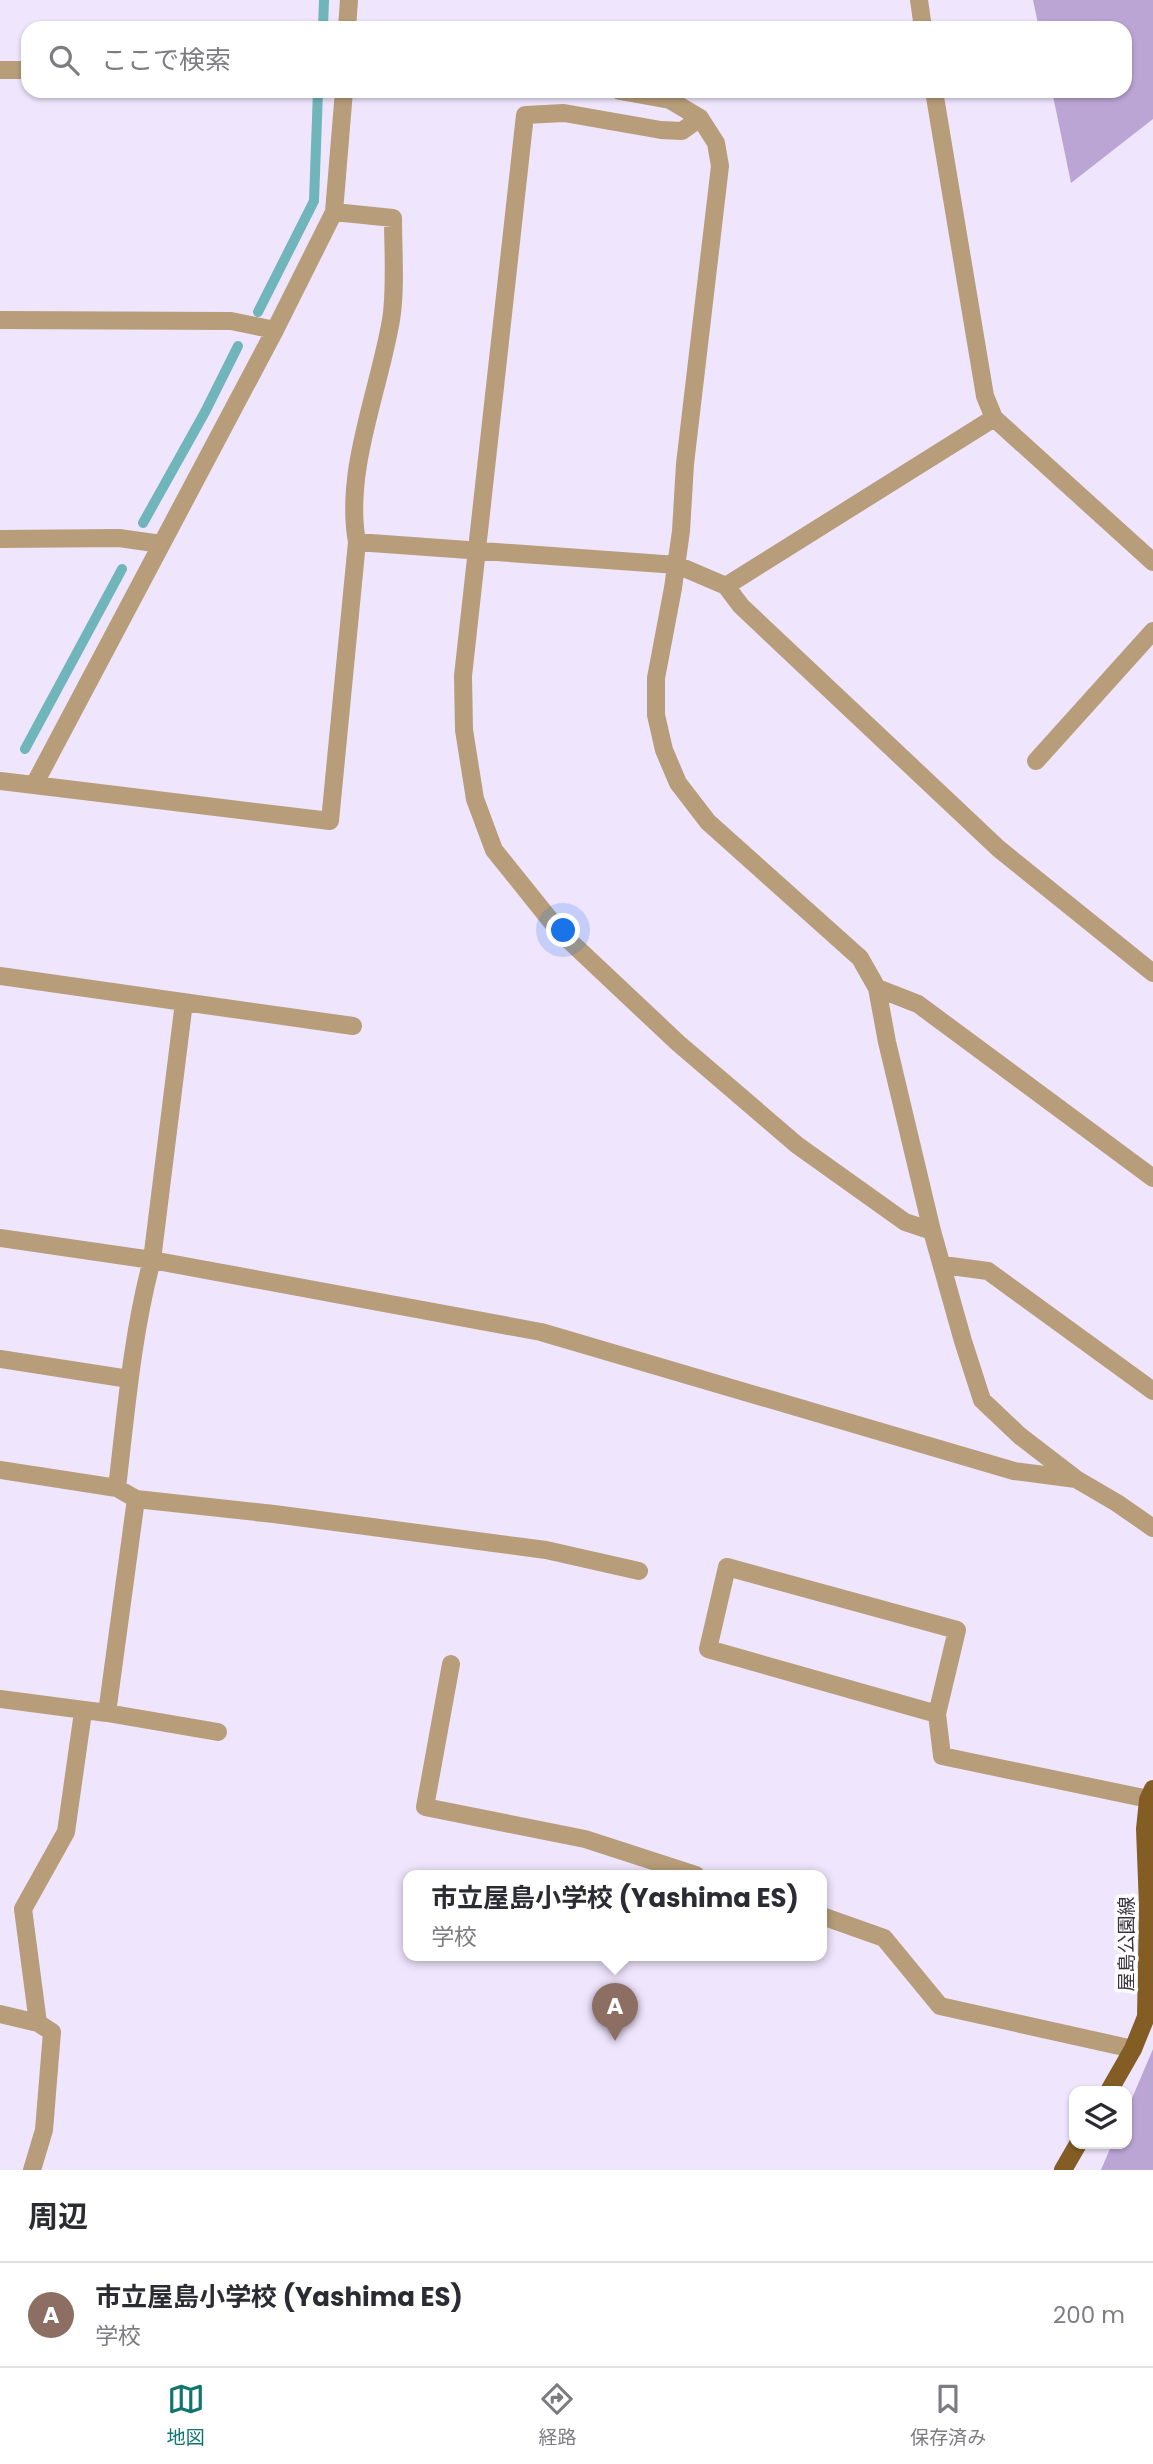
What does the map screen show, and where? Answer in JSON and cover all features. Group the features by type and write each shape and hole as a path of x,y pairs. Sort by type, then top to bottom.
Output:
{"main road":[{"name":"屋島公園線","path":"1112,2086 1133,2049 1146,2017 1148,1906 1145,1829 1152,1796"},
{"path":"1063,2170 1075,2149"}],"street":[{"path":"348,21 349,0"},
{"path":"919,0 922,21"},
{"path":"0,70 21,70"},
{"path":"34,785 275,330 334,212 343,98"},
{"path":"659,98 670,100 700,118 716,142 720,166 685,464 677,565 656,678 656,715 664,750 678,783 708,821 860,958 877,988 887,1042 932,1231 962,1341 982,1400 1020,1436 1076,1479 1153,1528"},
{"path":"935,98 985,396 995,418 1153,562"},
{"path":"700,118 682,131 661,130 564,113 525,115 463,676 464,730 475,799 494,850 559,931 678,1043 797,1144 905,1222 932,1231"},
{"path":"0,781 330,821 357,542 354,526 357,473 392,317 393,218 334,212"},
{"path":"0,320 231,321 275,330"},
{"path":"726,586 995,418"},
{"path":"0,539 119,538 161,544"},
{"path":"357,542 677,565 726,586 741,606 999,849 1153,973"},
{"path":"1036,761 1153,631"},
{"path":"0,976 353,1026"},
{"path":"877,988 918,1004 1153,1178"},
{"path":"117,1488 129,1379 142,1297 152,1261 184,1002"},
{"path":"0,1238 152,1261 541,1332 1014,1471 1076,1479"},
{"path":"943,1265 988,1271 1153,1391"},
{"path":"0,1359 129,1379"},
{"path":"0,1470 117,1488 136,1499 274,1514 546,1550 639,1571"},
{"path":"107,1713 136,1499"},
{"path":"937,1714 708,1649 727,1567 957,1630 937,1714 942,1756 1152,1796"},
{"path":"451,1664 425,1807 585,1839 681,1870"},
{"path":"0,1699 83,1712 107,1713 218,1732"},
{"path":"38,2023 23,1909 66,1832 83,1712"},
{"path":"827,1918 884,1938 940,2006 1133,2049"},
{"path":"0,2014 38,2023 52,2032 44,2130 32,2170"}],"shaded area":[{"path":"1033,0 1153,0 1153,119 1071,183 1053,98 1132,98 1132,21 1038,21"},
{"path":"1153,2049 1153,2170 1101,2170 1110,2149 1132,2149 1132,2098"}],"waterway":[{"path":"323,21 324,0"},
{"path":"258,312 314,201 318,98"},
{"path":"143,523 205,412 238,346"},
{"path":"25,749 122,569"}],"place":[{"name":"市立屋島小学校 (Yashima ES)","path":"615,2041"}]}
